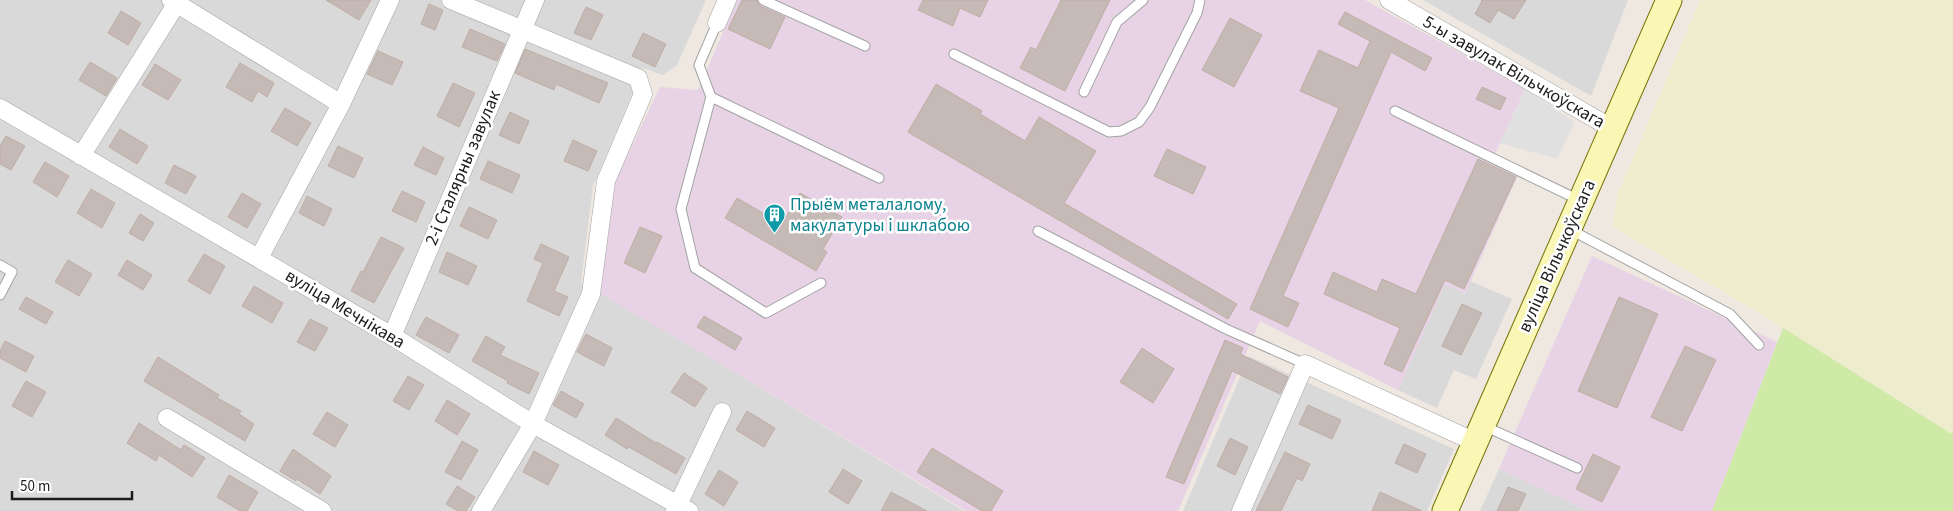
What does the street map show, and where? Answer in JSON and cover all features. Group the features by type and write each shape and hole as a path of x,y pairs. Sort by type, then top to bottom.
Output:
{"main road":[{"name":"вуліца Вільчкоўскага","path":"1446,511 1669,0"}],"street":[{"path":"259,258 341,104 390,0"},
{"path":"451,0 638,78 643,94 606,181 591,294 533,424 481,511"},
{"name":"2-і Сталярны завулак","path":"392,336 521,29 535,0"},
{"path":"717,22 727,0"},
{"name":"5-ы завулак Вільчкоўскага","path":"1389,0 1613,129"},
{"path":"81,156 174,2 341,104"},
{"name":"вуліца Мечнікава","path":"0,108 392,336 533,424 681,509"},
{"path":"1241,511 1305,364 1479,434"},
{"path":"681,509 722,412"},
{"path":"167,418 322,511"}],"lane":[{"path":"763,0 865,46"},
{"path":"1084,92 1117,22 1143,0"},
{"path":"954,54 1109,132 1121,131 1139,122 1150,107 1197,13 1200,0"},
{"path":"717,22 699,65 711,98 681,209 695,268 766,313 821,283"},
{"path":"711,98 879,178"},
{"path":"1395,111 1582,201"},
{"path":"1569,229 1730,314 1759,344"},
{"path":"1038,231 1226,329 1305,364"},
{"path":"0,265 12,272 0,294"},
{"path":"1479,434 1577,468"}],"shaded area":[{"path":"0,0 706,0 677,65 663,75 643,68 593,186 581,282 964,511 0,511"},
{"path":"737,0 1365,0 1525,89 1491,163 1518,175 1465,294 1445,285 1398,390 1260,321 1178,511 966,511 597,292 610,192 660,87 698,90"},
{"path":"1423,0 1628,0 1591,96"},
{"path":"1525,89 1575,122 1557,159 1500,143"},
{"path":"1592,256 1777,342 1712,511 1589,511 1499,469"},
{"path":"1470,281 1512,299 1476,379 1454,370 1437,408 1398,390 1445,284 1465,294"},
{"path":"1249,356 1454,449 1427,511 1183,511"},
{"path":"1499,469 1589,511 1480,511"}],"green space":[{"path":"1700,0 1953,0 1953,433 1950,433 1762,315 1613,227 1617,196"},
{"path":"1783,328 1950,433 1953,433 1953,511 1712,511"}],"building":[{"path":"326,0 371,0 359,20"},
{"path":"742,0 757,0 760,6 785,17 770,49 728,29"},
{"path":"923,0 988,0 980,17 960,8 953,26 918,10"},
{"path":"1061,0 1110,0 1065,91 1020,68 1031,47 1036,50"},
{"path":"1481,0 1526,0 1514,19 1498,10 1490,23 1475,14"},
{"path":"429,4 443,10 435,30 421,24"},
{"path":"586,7 603,15 591,40 574,33"},
{"path":"121,11 141,23 128,45 108,33"},
{"path":"1345,12 1432,58 1425,71 1391,52 1283,296 1299,303 1288,327 1250,309 1339,108 1300,91 1319,50 1358,68 1370,41 1338,24"},
{"path":"1230,18 1262,35 1234,87 1202,70"},
{"path":"470,29 505,44 497,61 462,47"},
{"path":"643,33 666,44 655,67 632,56"},
{"path":"525,49 608,83 599,103 556,84 554,90 515,73"},
{"path":"378,51 403,62 392,85 367,74"},
{"path":"90,62 117,78 106,96 79,80"},
{"path":"240,63 274,83 267,97 258,91 252,102 226,87"},
{"path":"155,64 181,80 168,100 142,85"},
{"path":"453,83 475,93 459,127 437,116"},
{"path":"936,84 982,111 980,114 1025,141 1039,117 1096,151 1064,203 1237,304 1228,319 908,132"},
{"path":"1482,87 1506,98 1500,110 1476,99"},
{"path":"285,108 311,123 297,146 271,131"},
{"path":"510,112 529,121 519,144 499,135"},
{"path":"120,129 148,146 137,164 109,147"},
{"path":"6,136 25,146 11,170 0,164 0,146"},
{"path":"573,140 597,151 588,171 564,161"},
{"path":"338,146 363,158 354,178 328,166"},
{"path":"423,147 444,158 436,175 414,165"},
{"path":"1167,149 1206,167 1193,194 1154,176"},
{"path":"1478,159 1516,177 1464,289 1445,280 1402,372 1384,364 1400,328 1324,294 1333,272 1377,292 1382,279 1416,294"},
{"path":"488,161 520,175 512,193 480,179"},
{"path":"45,162 69,176 57,197 33,182"},
{"path":"174,165 196,176 186,194 165,183"},
{"path":"91,189 115,203 102,228 77,213"},
{"path":"402,191 425,202 416,222 392,211"},
{"path":"242,193 261,204 247,228 228,217"},
{"name":"Прыём металалому, макулатуры і шклабою","path":"800,193 842,217 823,249 827,252 816,271 725,218 737,198 782,224"},
{"path":"307,196 332,209 324,226 299,213"},
{"path":"469,207 497,220 488,239 460,226"},
{"path":"140,214 154,223 143,241 129,233"},
{"path":"640,227 662,236 645,273 624,263"},
{"path":"381,237 404,248 374,303 351,291"},
{"path":"541,244 569,257 554,291 568,297 559,316 527,301 543,263 534,259"},
{"path":"447,252 477,266 468,285 439,272"},
{"path":"204,254 225,266 210,294 188,281"},
{"path":"68,260 92,274 79,296 55,282"},
{"path":"127,260 152,275 143,290 118,275"},
{"path":"254,286 283,303 272,323 242,306"},
{"path":"26,297 53,312 46,324 19,309"},
{"path":"1619,297 1658,314 1617,408 1578,391"},
{"path":"1462,304 1482,313 1461,355 1442,346"},
{"path":"704,316 742,338 735,350 697,327"},
{"path":"426,317 459,335 449,353 416,335"},
{"path":"310,319 328,328 315,351 297,342"},
{"path":"586,334 612,348 604,366 577,352"},
{"path":"486,336 505,347 500,355 539,373 529,394 507,383 508,381 472,361"},
{"path":"1225,340 1243,348 1240,354 1288,377 1280,394 1232,371 1184,484 1166,477"},
{"path":"5,341 34,356 26,372 0,358 0,351"},
{"path":"1685,346 1716,360 1682,431 1651,417"},
{"path":"1142,348 1174,369 1153,403 1120,382"},
{"path":"158,357 219,395 217,398 241,411 239,414 254,424 245,441 144,381"},
{"path":"684,373 707,388 695,407 671,392"},
{"path":"408,376 424,385 409,410 393,401"},
{"path":"26,381 46,392 32,417 12,406"},
{"path":"561,391 584,404 576,418 553,405"},
{"path":"447,400 470,414 457,435 435,421"},
{"path":"1308,405 1341,420 1332,439 1299,424"},
{"path":"747,411 775,428 764,447 736,430"},
{"path":"327,412 348,425 335,447 313,434"},
{"path":"616,418 656,443 685,458 676,474 629,447 627,449 605,435"},
{"path":"139,423 181,450 184,445 205,458 192,477 159,455 156,461 127,443"},
{"path":"1230,438 1248,447 1235,475 1217,466"},
{"path":"462,441 478,450 461,480 445,472"},
{"path":"1404,444 1426,454 1417,473 1395,463"},
{"path":"932,448 1003,491 991,511 982,511 917,472"},
{"path":"293,449 331,476 320,494 297,479 296,481 280,471"},
{"path":"534,451 559,465 548,485 523,472"},
{"path":"1285,452 1310,464 1302,481 1297,478 1281,511 1256,511"},
{"path":"1593,454 1620,467 1602,502 1576,489"},
{"path":"843,469 862,481 848,504 829,492"},
{"path":"719,470 738,482 724,506 705,494"},
{"path":"229,475 258,492 247,511 240,511 217,497"},
{"path":"457,486 475,497 466,511 458,511 446,504"},
{"path":"1508,487 1526,494 1518,511 1497,511"},
{"path":"891,492 927,511 881,511"},
{"path":"1380,492 1422,511 1372,511"}],"place":[{"name":"Прыём металалому, макулатуры і шклабою","path":"774,233"}]}
